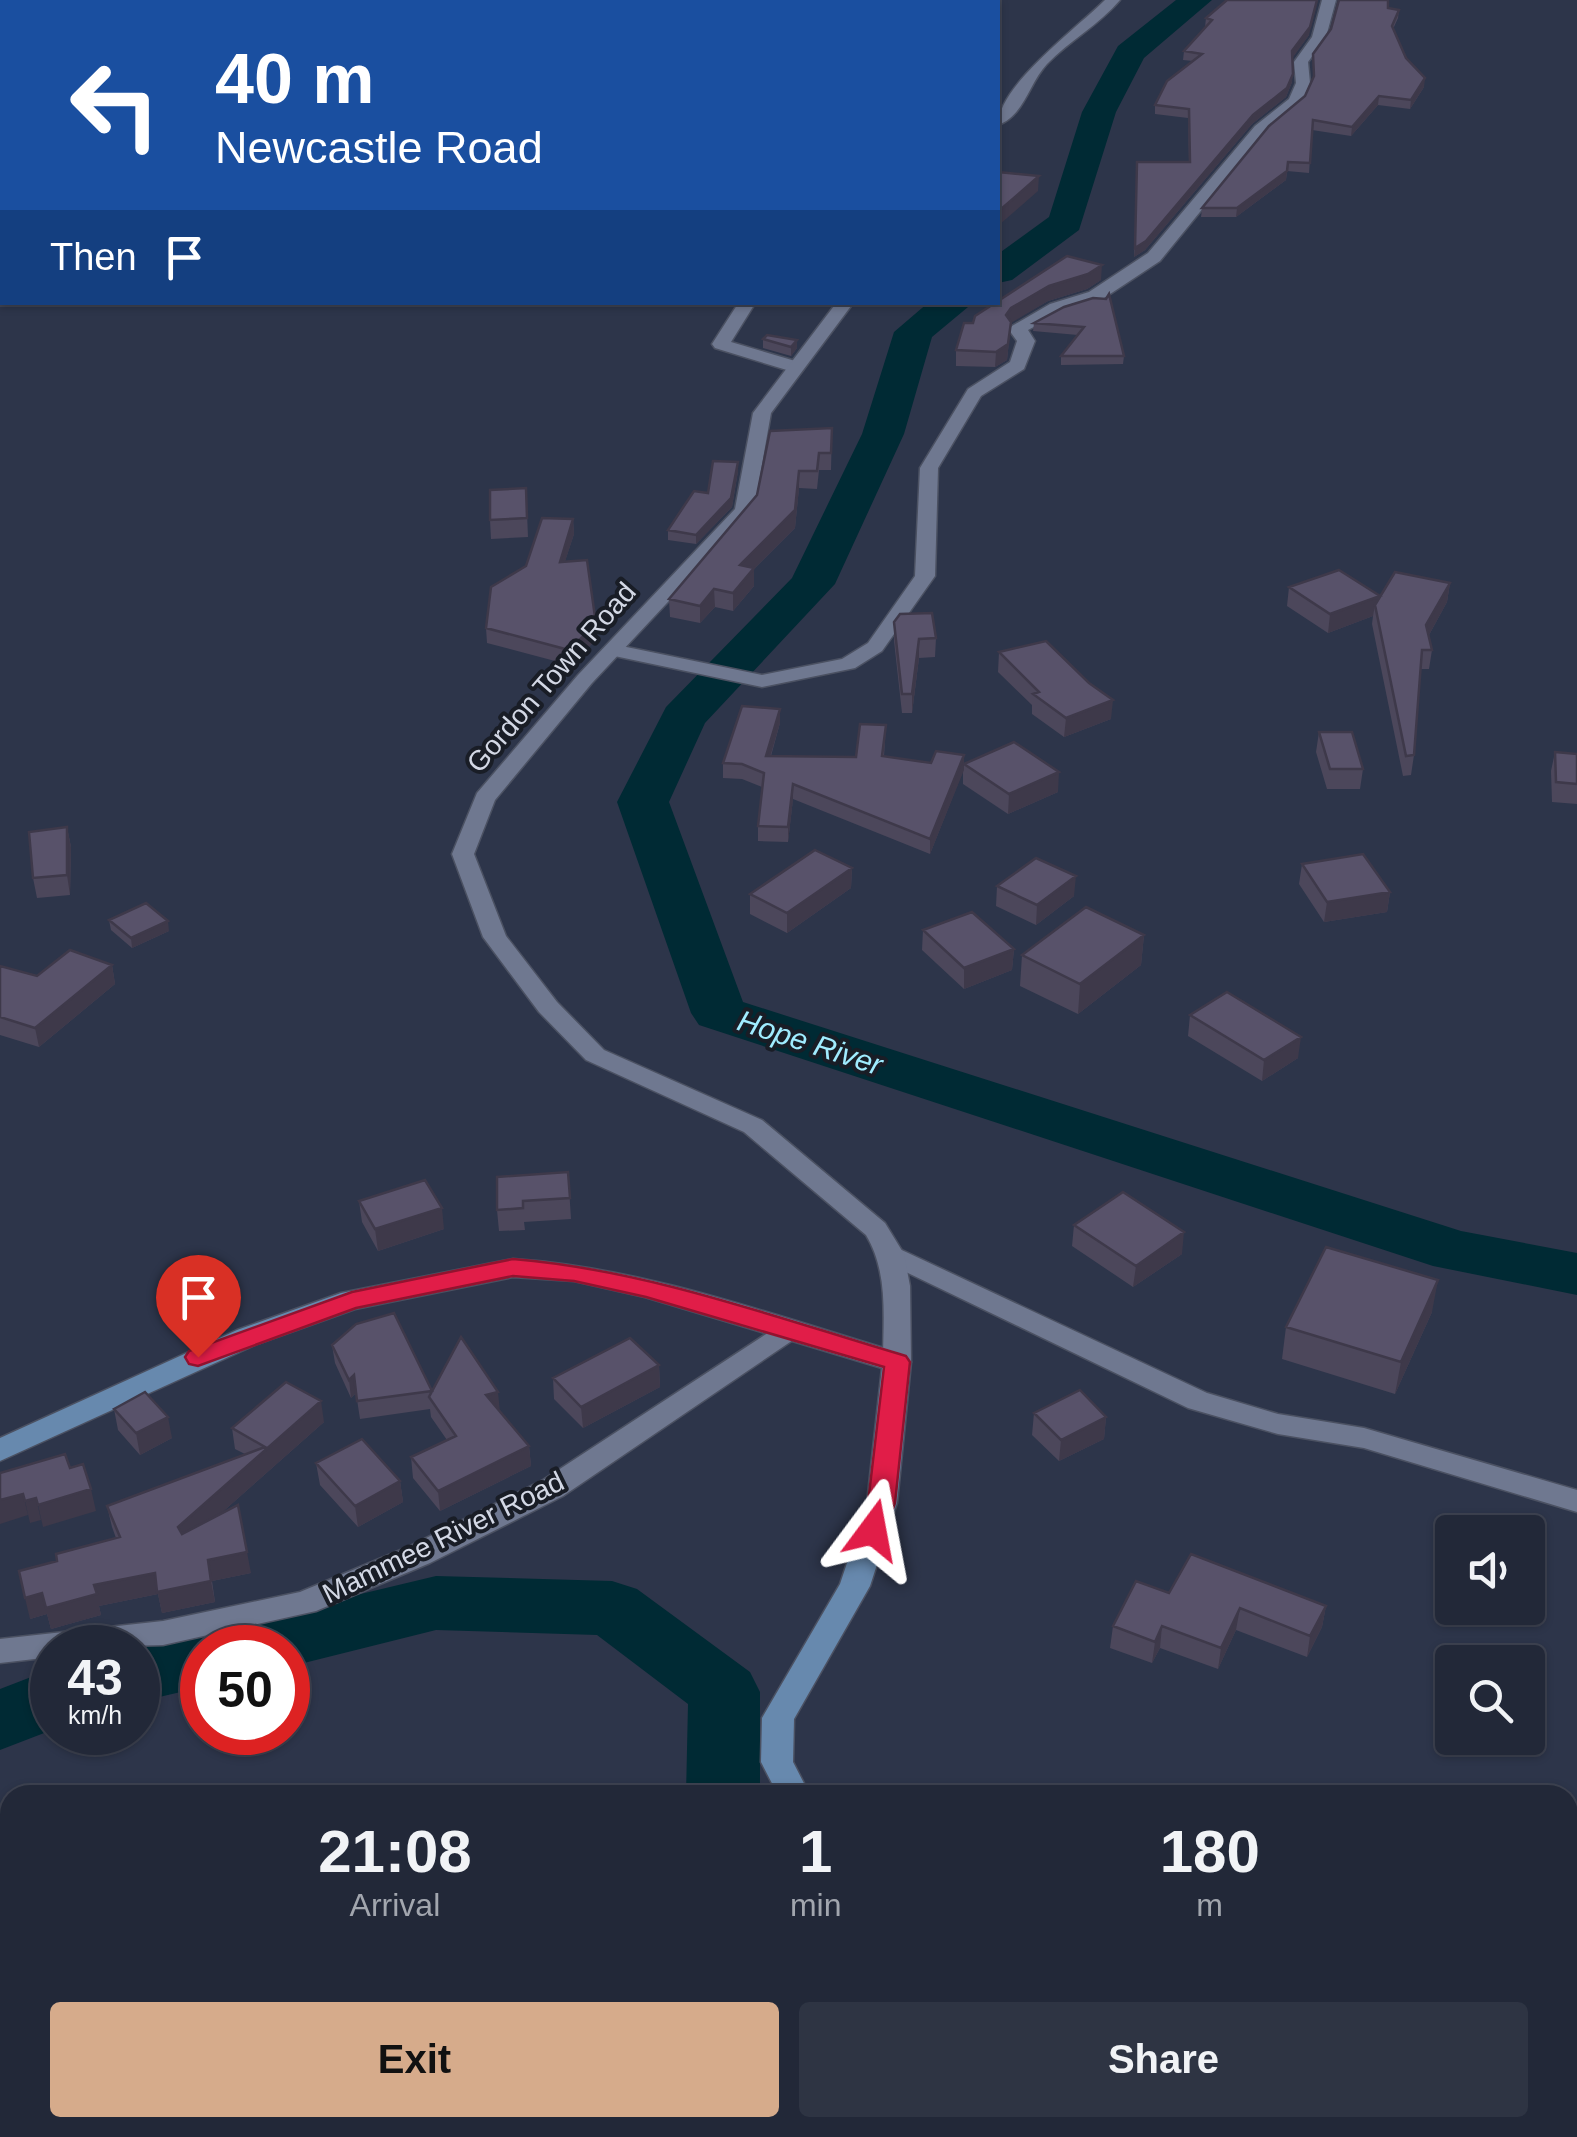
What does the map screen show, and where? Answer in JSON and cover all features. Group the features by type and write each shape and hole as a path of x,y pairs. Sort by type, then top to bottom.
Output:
{"main road":[{"path":"0,1450 247,1337 352,1300 513,1268 574,1272 647,1288 897,1362 882,1503 855,1586 778,1718 777,1762 789,1785"}],"street":[{"path":"1000,120 1010,111 1040,62 1085,28 1112,0"},
{"path":"612,650 762,681 848,664 874,647 925,576 929,468 974,393 1018,366 1026,341 1018,330 1056,308 1095,296 1154,257 1260,129 1296,101 1303,82 1301,62 1319,38 1329,0"},
{"path":"746,305 720,344 796,367"},
{"name":"Gordon Town Road","path":"844,305 762,412 744,510 612,650 485,798 463,854 496,937 548,1007 595,1055 753,1126 876,1228 891,1254"},
{"path":"897,1362 891,1254 1198,1401 1278,1424 1364,1438 1577,1501"},
{"name":"Mammee River Road","path":"0,1651 163,1633 305,1603 419,1555 553,1488 786,1331"}],"building":[{"path":"1227,0 1317,0 1310,27 1292,51 1293,74 1287,88 1253,115 1146,241 1135,248 1137,162 1190,162 1189,109 1155,105 1167,81 1202,54 1184,51 1212,20 1206,18"},
{"path":"1339,0 1388,0 1388,8 1399,10 1392,26 1406,58 1425,78 1411,100 1379,96 1352,127 1313,120 1310,163 1288,162 1287,171 1237,208 1202,208 1269,126 1305,96 1314,76 1313,54 1331,29"},
{"path":"1000,172 1039,176 1000,210"},
{"path":"1067,256 1102,265 1088,274 1049,286 1011,308 1006,315 1011,322 1008,344 996,352 956,350 964,323 973,323 975,316 992,305 1000,305 1000,300"},
{"path":"1109,294 1124,356 1061,356 1084,327 1034,323 1064,307 1093,298 1106,299"},
{"path":"767,335 797,340 791,347 763,339"},
{"path":"832,428 831,453 819,453 817,471 799,471 795,510 740,565 754,568 733,593 714,589 700,606 669,599 757,495 770,431"},
{"path":"713,461 738,462 731,498 696,535 668,530 694,491 708,493"},
{"path":"526,488 527,518 490,520 490,490"},
{"path":"542,518 573,519 560,562 587,560 596,624 569,650 486,628 491,587 526,566"},
{"path":"1339,570 1380,596 1330,614 1289,587"},
{"path":"1395,572 1450,583 1426,625 1432,650 1422,650 1414,755 1406,756 1375,605"},
{"path":"932,613 936,638 919,639 912,694 902,694 894,622 900,614"},
{"path":"1046,641 1089,683 1113,700 1066,718 1033,694 1039,692 999,652"},
{"path":"742,706 780,709 766,756 856,757 860,724 886,725 882,756 931,763 936,751 964,755 930,839 793,784 788,827 758,826 764,773 742,764 723,763"},
{"path":"1319,732 1352,732 1363,769 1330,769"},
{"path":"1014,742 1059,772 1009,794 964,764"},
{"path":"1555,752 1577,754 1577,784 1556,782"},
{"path":"67,827 67,875 33,878 29,832"},
{"path":"815,850 852,868 787,913 750,894"},
{"path":"1363,854 1390,892 1327,902 1302,864"},
{"path":"1036,858 1076,876 1037,905 997,886"},
{"path":"146,903 168,921 131,938 109,920"},
{"path":"1086,907 1144,935 1080,984 1022,955"},
{"path":"972,912 1014,949 964,968 923,930"},
{"path":"70,950 112,965 35,1028 0,1017 0,966 37,976"},
{"path":"1227,992 1301,1037 1264,1060 1190,1015"},
{"path":"568,1172 570,1198 523,1201 523,1208 497,1210 497,1177"},
{"path":"425,1180 442,1208 375,1229 359,1201"},
{"path":"1123,1192 1184,1232 1136,1266 1074,1225"},
{"path":"1326,1247 1438,1280 1401,1362 1286,1327"},
{"path":"394,1313 432,1391 357,1401 354,1375 349,1380 332,1345 356,1324"},
{"path":"461,1337 498,1392 486,1395 529,1446 438,1491 411,1457 456,1436 429,1397"},
{"path":"630,1338 659,1365 581,1407 553,1378"},
{"path":"286,1382 321,1401 178,1527 182,1534 238,1505 247,1552 208,1560 211,1581 157,1592 155,1573 94,1585 97,1594 46,1608 42,1593 25,1598 19,1571 57,1561 56,1554 120,1537 107,1506 265,1447 232,1428"},
{"path":"1080,1390 1106,1417 1061,1440 1034,1413"},
{"path":"145,1392 168,1417 136,1433 114,1409"},
{"path":"362,1439 400,1481 355,1506 316,1463"},
{"path":"65,1454 70,1468 83,1464 91,1489 38,1505 36,1498 25,1501 23,1494 0,1500 0,1473"},
{"path":"1191,1554 1326,1606 1310,1636 1240,1608 1221,1648 1162,1626 1155,1642 1113,1626 1136,1581 1169,1593"}],"waterway":[{"name":"Hope River","path":"1000,271 1066,222 1099,112 1130,53 1196,0"},
{"name":"Hope River","path":"951,305 914,332 883,434 812,584 683,717 643,802 719,1013 1455,1251 1577,1274"},
{"path":"310,1634 436,1603 612,1608 724,1692 723,1785"},
{"path":"160,1669 180,1664"},
{"path":"0,1721 30,1708"}],"route":[{"path":"198,1357 352,1300 513,1268 574,1272 647,1288 897,1362 882,1503 873,1530"}]}
